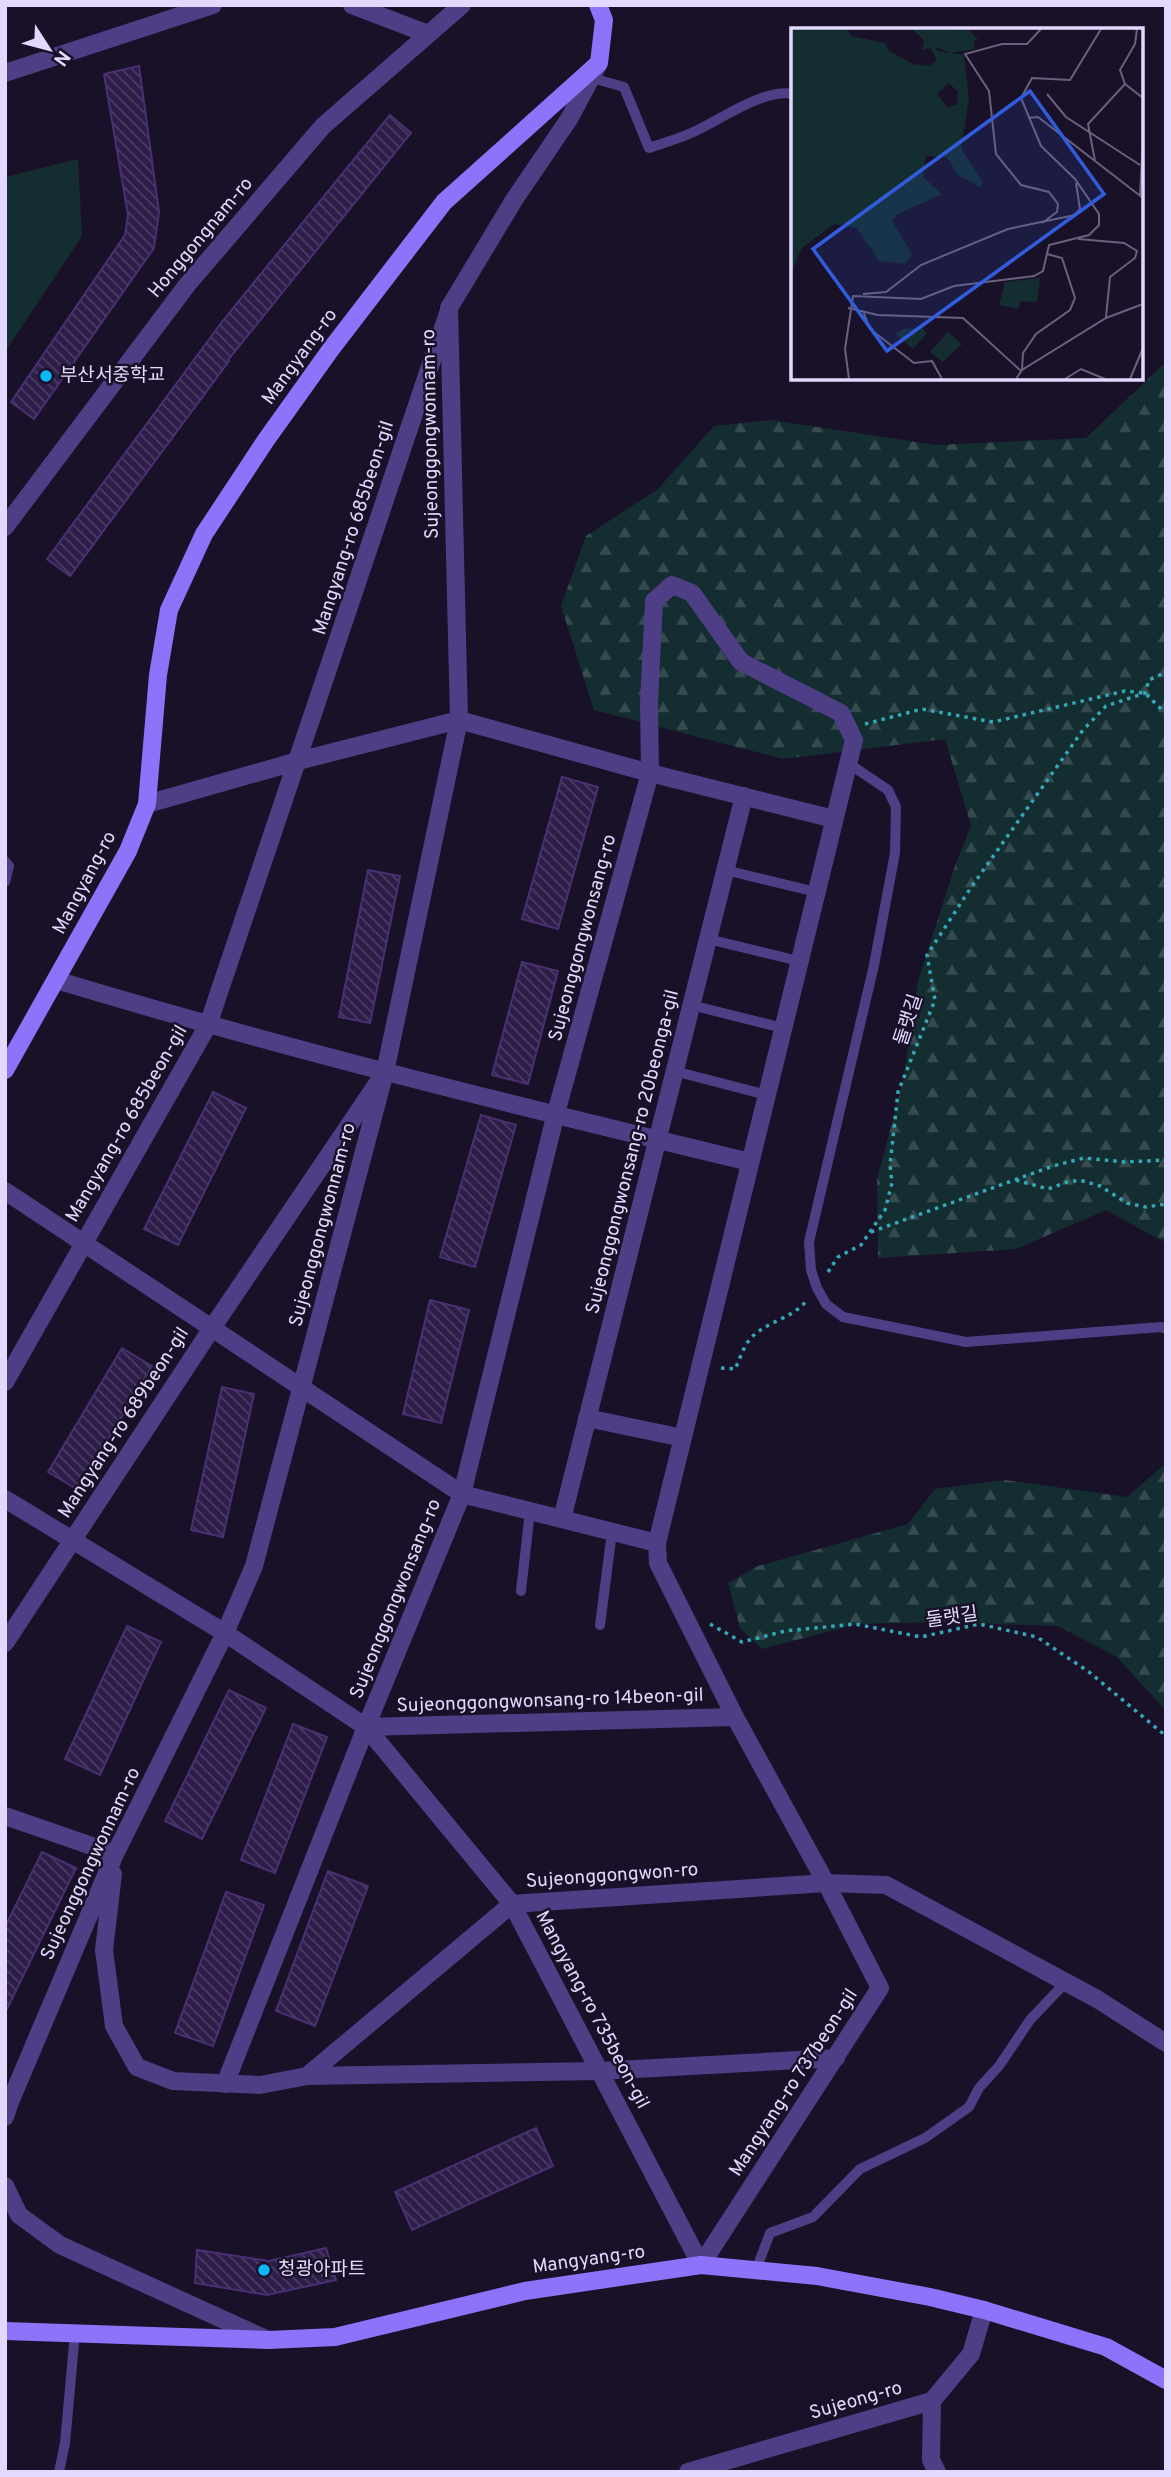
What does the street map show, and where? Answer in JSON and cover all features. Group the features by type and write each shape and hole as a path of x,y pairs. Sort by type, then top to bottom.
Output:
{"main road":[{"path":"596,70 604,20 598,5"},
{"name":"Mangyang-ro","path":"5,1070 128,851 147,804 158,675 169,610 204,534 265,440 444,202 596,70"},
{"name":"Mangyang-ro","path":"5,2331 268,2340 335,2337 525,2291 701,2265 817,2276 984,2310 1107,2347 1166,2380"}],"street":[{"path":"5,73 213,5"},
{"path":"352,5 428,34"},
{"name":"Honggongnam-ro","path":"5,527 187,285 323,126 462,5"},
{"name":"Sujeonggongwonnam-ro","path":"5,2117 115,1854 225,1633 254,1566 385,1072 459,720 449,308 514,200 569,119 596,70"},
{"name":"Mangyang-ro 685beon-gil","path":"5,1382 208,1026 449,308"},
{"name":"Sujeonggongwonsang-ro","path":"225,2084 462,1493 556,1113 650,773 649,704 654,601 672,585 692,593 741,662 841,713 849,728"},
{"path":"147,804 298,761 459,720 650,773 834,818"},
{"path":"826,1883 735,1717 658,1563 657,1543 854,740 849,728"},
{"name":"Sujeonggongwonsang-ro 20beonga-gil","path":"562,1519 744,796"},
{"path":"56,980 208,1026"},
{"name":"Mangyang-ro 685beon-gil","path":"208,1026 385,1072"},
{"path":"385,1072 750,1161"},
{"name":"Mangyang-ro 689beon-gil","path":"5,1643 212,1328 385,1072"},
{"path":"5,1191 82,1244"},
{"name":"Mangyang-ro 685beon-gil","path":"82,1244 212,1328"},
{"name":"Mangyang-ro 689beon-gil","path":"212,1328 302,1387"},
{"path":"302,1387 462,1493 657,1543"},
{"path":"587,1418 683,1438"},
{"path":"5,1499 72,1541"},
{"name":"Mangyang-ro 689beon-gil","path":"72,1541 225,1633"},
{"path":"225,1633 366,1727"},
{"name":"Sujeonggongwonsang-ro 14beon-gil","path":"366,1727 735,1717"},
{"name":"Mangyang-ro 735beon-gil","path":"366,1727 512,1904 701,2265"},
{"path":"5,1816 115,1854"},
{"name":"Sujeonggongwon-ro","path":"115,1854 104,1950 114,2026 137,2067 173,2081 260,2085 307,2076 512,1904 826,1883 886,1885 1097,1999 1166,2043"},
{"name":"Mangyang-ro 737beon-gil","path":"701,2265 880,1988 826,1883"},
{"path":"307,2076 600,2071 836,2058"},
{"path":"5,2186 19,2215 60,2245 268,2340"},
{"name":"Sujeong-ro","path":"688,2472 932,2401 971,2354 984,2310"},
{"path":"932,2401 931,2459 937,2472"}],"lane":[{"path":"596,70 624,87 649,148 691,134 769,94 791,94"},
{"path":"848,764 888,790 896,807 895,853 874,964 808,1242 811,1270 826,1304 844,1317 966,1342 1161,1326 1166,1329"},
{"path":"5,861 9,866 5,882"},
{"path":"725,870 816,892"},
{"path":"708,939 799,961"},
{"path":"691,1005 783,1028"},
{"path":"674,1071 767,1095"},
{"path":"521,1591 530,1511"},
{"path":"600,1625 612,1532"},
{"path":"756,2270 770,2232 813,2217 860,2169 925,2138 969,2107 979,2088 999,2066 1030,2020 1066,1982"},
{"path":"60,2472 75,2333"}],"path":[{"name":"둘랫길","path":"700,1366 736,1369 748,1341 771,1324 799,1311 838,1257 861,1245 885,1210 892,1182 890,1165 898,1092 935,1000 928,955 972,886 1083,730 1106,706 1144,693 1149,680 1166,672"},
{"path":"849,728 922,709 993,723 1125,691 1144,693 1166,714"},
{"path":"869,1232 1053,1166 1084,1158 1125,1162 1166,1160"},
{"path":"1015,1180 1048,1189 1070,1181 1083,1181 1100,1185 1127,1203 1146,1207 1166,1204"},
{"name":"둘랫길","path":"706,1622 741,1642 785,1631 855,1625 921,1637 979,1624 1037,1637 1089,1672 1166,1736"}],"green space":[{"path":"78,159 82,236 5,352 5,177"},
{"path":"1166,362 1166,1243 1106,1210 1016,1249 878,1258 877,1179 903,1081 918,981 971,825 945,739 783,759 594,710 561,606 586,536 658,489 714,426 771,420 936,445 1086,438"},
{"path":"1166,1463 1166,1711 1117,1657 1058,1626 941,1622 858,1624 762,1649 740,1628 728,1583 758,1566 908,1524 935,1489 1005,1480 1127,1497"}],"building":[{"path":"139,66 159,212 154,248 34,419 11,402 125,235 128,215 104,74"},
{"path":"390,115 411,133 228,360 70,576 47,559 221,323"},
{"path":"562,777 598,787 558,929 522,919"},
{"path":"368,870 400,876 370,1023 339,1017"},
{"path":"522,962 558,971 528,1084 492,1075"},
{"path":"213,1092 246,1108 178,1245 144,1229"},
{"path":"481,1115 516,1125 475,1267 440,1257"},
{"path":"430,1300 469,1310 441,1423 403,1414"},
{"path":"122,1348 152,1366 78,1490 48,1472"},
{"path":"222,1387 254,1394 223,1537 191,1530"},
{"path":"127,1626 161,1642 100,1775 65,1759"},
{"path":"229,1690 266,1708 202,1839 165,1821"},
{"path":"293,1724 327,1737 275,1873 241,1860"},
{"path":"42,1852 76,1868 5,2013 5,1927"},
{"path":"328,1871 368,1886 315,2026 276,2011"},
{"path":"226,1892 264,1905 213,2046 175,2033"},
{"path":"536,2128 553,2166 412,2230 395,2192"},
{"name":"청광아파트","path":"326,2248 336,2280 267,2295 195,2283 197,2250 269,2261"}],"place":[{"name":"부산서중학교","path":"46,376"},
{"name":"청광아파트","path":"264,2270"}]}
